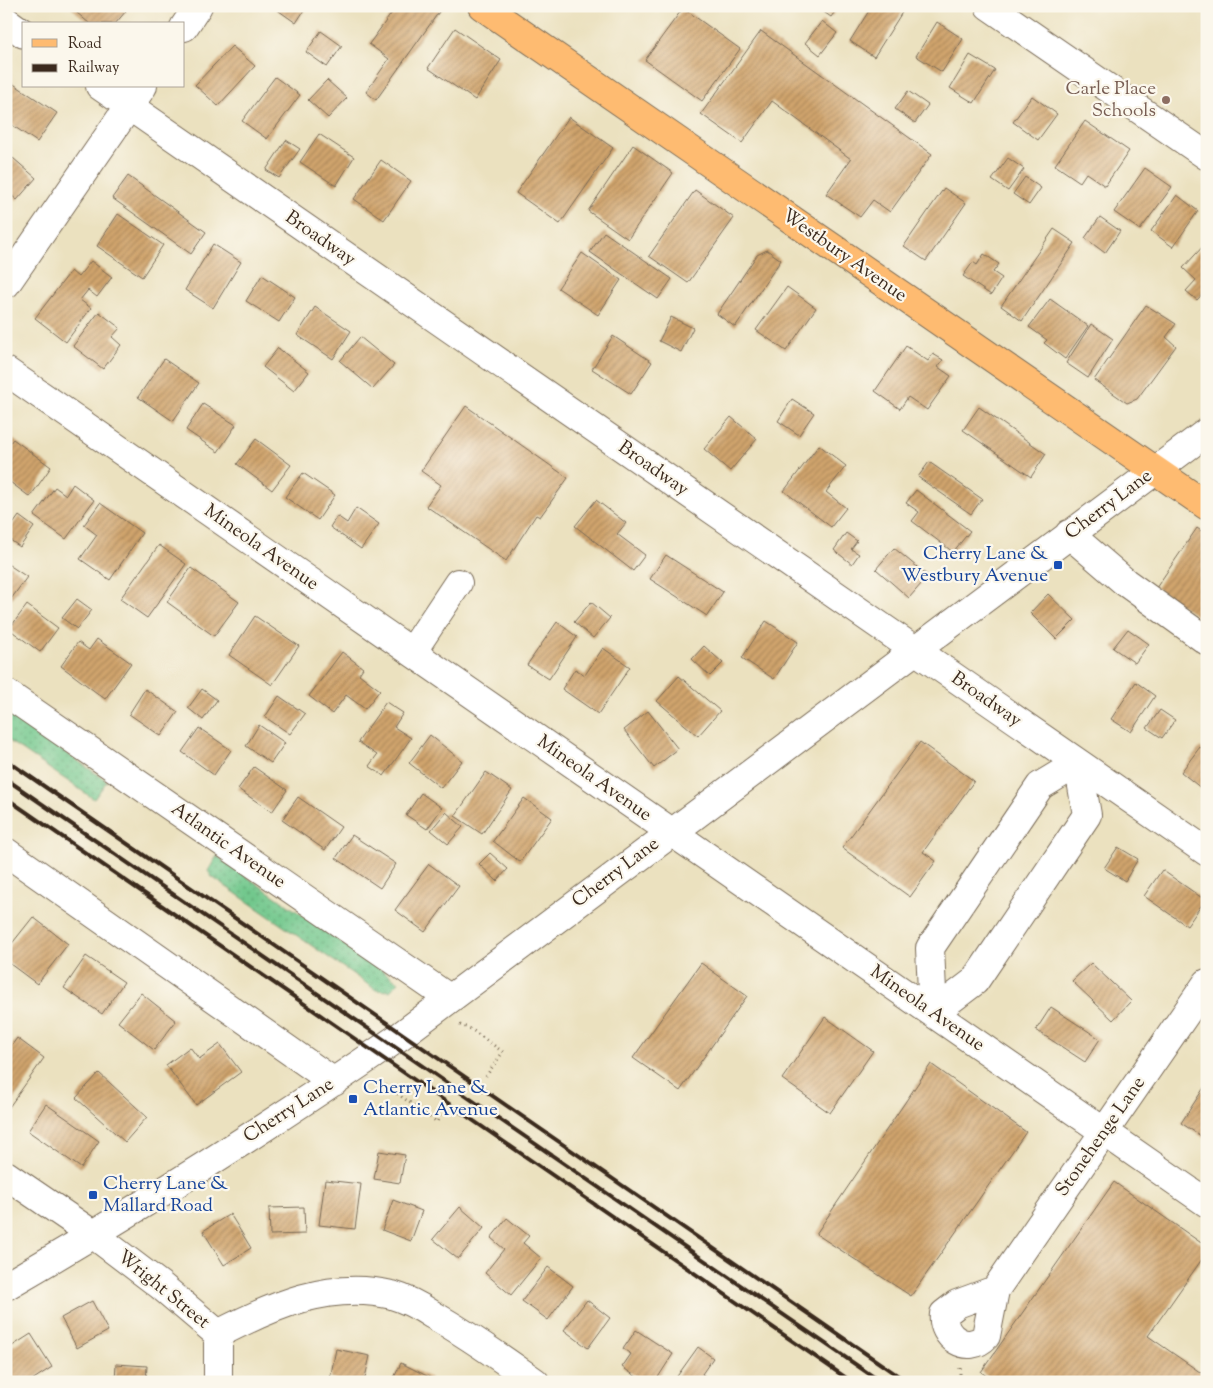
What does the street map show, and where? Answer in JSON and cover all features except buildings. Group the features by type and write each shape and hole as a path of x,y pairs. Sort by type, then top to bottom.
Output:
{"main road":[{"name":"Westbury Avenue","path":"482,6 1207,506"}],"street":[{"path":"185,26 198,6"},
{"path":"989,6 1207,156"},
{"path":"6,21 22,33"},
{"name":"Broadway","path":"107,88 136,96 914,650 1207,852"},
{"path":"6,284 136,96"},
{"name":"Mineola Avenue","path":"6,371 1207,1203"},
{"name":"Cherry Lane","path":"6,1286 94,1235 334,1082 412,1027 1207,432"},
{"path":"1069,534 1124,582 1207,641"},
{"path":"412,652 458,583"},
{"name":"Atlantic Avenue","path":"6,693 449,998"},
{"path":"1078,763 1086,815 976,982 933,1013 930,948 1040,786 1078,763"},
{"path":"6,852 334,1082"},
{"name":"Stonehenge Lane","path":"995,1290 1207,983"},
{"name":"Wright Street","path":"6,1175 94,1235 218,1334 218,1382"},
{"path":"218,1334 260,1312 303,1298 336,1290 370,1291 394,1295 422,1308 459,1329 535,1382"}],"path":[{"path":"471,1029 503,1052 486,1076"},
{"path":"387,1087 437,1122 440,1115"}],"green space":[{"path":"6,712 107,781 94,799 6,739"},
{"path":"217,856 399,982 390,991 376,990 212,877 208,871"}],"railway":[{"path":"6,760 907,1382"},
{"path":"6,779 881,1382"},
{"path":"6,798 852,1382"}],"place":[{"name":"Carle Place Schools","path":"1166,100"},
{"name":"Cherry Lane & Westbury Avenue","path":"1058,565"},
{"name":"Cherry Lane & Atlantic Avenue","path":"353,1099"},
{"name":"Cherry Lane & Mallard Road","path":"93,1195"}]}
